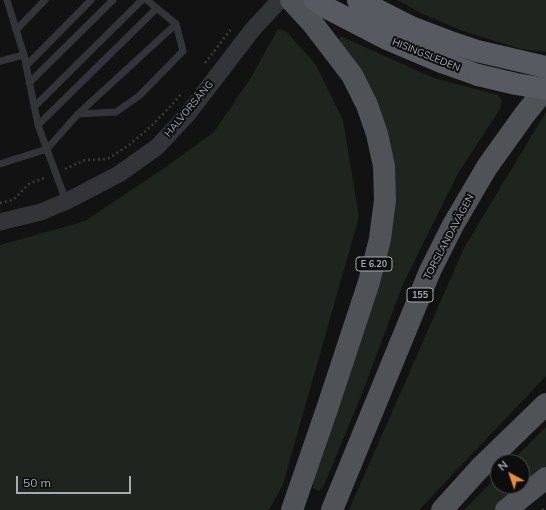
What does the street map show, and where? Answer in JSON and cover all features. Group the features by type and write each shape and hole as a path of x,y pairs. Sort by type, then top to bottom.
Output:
{"highway":[{"name":"HISINGSLEDEN","path":"358,0 411,27 453,43 477,51 546,67"},
{"name":"HISINGSLEDEN","path":"321,4 385,38 444,63 478,75 516,84 546,88"}],"main road":[{"name":"E 6.20","path":"282,2 313,24 352,75 367,105 377,134 384,166 385,200 380,239 369,282 328,409 292,510"},
{"name":"TORSLANDAVÄGEN","path":"332,510 433,265 453,225 487,167 525,114 546,88"},
{"path":"442,510 479,469 546,404"},
{"path":"506,510 546,478"}],"street":[{"name":"HALVORSÄNG","path":"0,222 42,212 67,201 119,174 157,147 187,115 253,28 282,2"}],"lane":[{"path":"7,0 24,55 38,125 67,201"},
{"path":"16,30 45,0"},
{"path":"26,66 91,0"},
{"path":"30,83 113,0"},
{"path":"34,107 142,0"},
{"path":"78,114 116,112 139,96 183,51 176,24 147,0"},
{"path":"38,125 157,8"},
{"path":"0,164 47,149 78,114 176,24"},
{"path":"0,61 24,55"}],"path":[{"path":"202,67 228,32 238,24"},
{"path":"74,164 85,160 107,159 130,145 169,108 184,90"},
{"path":"0,203 12,200 30,184 37,181"},
{"path":"542,510 546,507"}],"shaded area":[{"path":"397,0 546,0 546,52 521,49 463,31 423,14"},
{"path":"278,29 287,32 316,65 343,120 359,217 283,484 269,510 0,510 0,245 85,221 166,167 214,132 252,76"},
{"path":"340,36 434,78 498,95 502,101 500,109 457,175 403,284 362,394 324,485 319,491 313,488 313,481 390,215 339,41"},
{"path":"546,112 546,376 419,510 349,510 464,248"},
{"path":"546,427 546,468 530,481 530,454 519,454"},
{"path":"490,484 490,494 513,494 493,510 464,510"}]}
